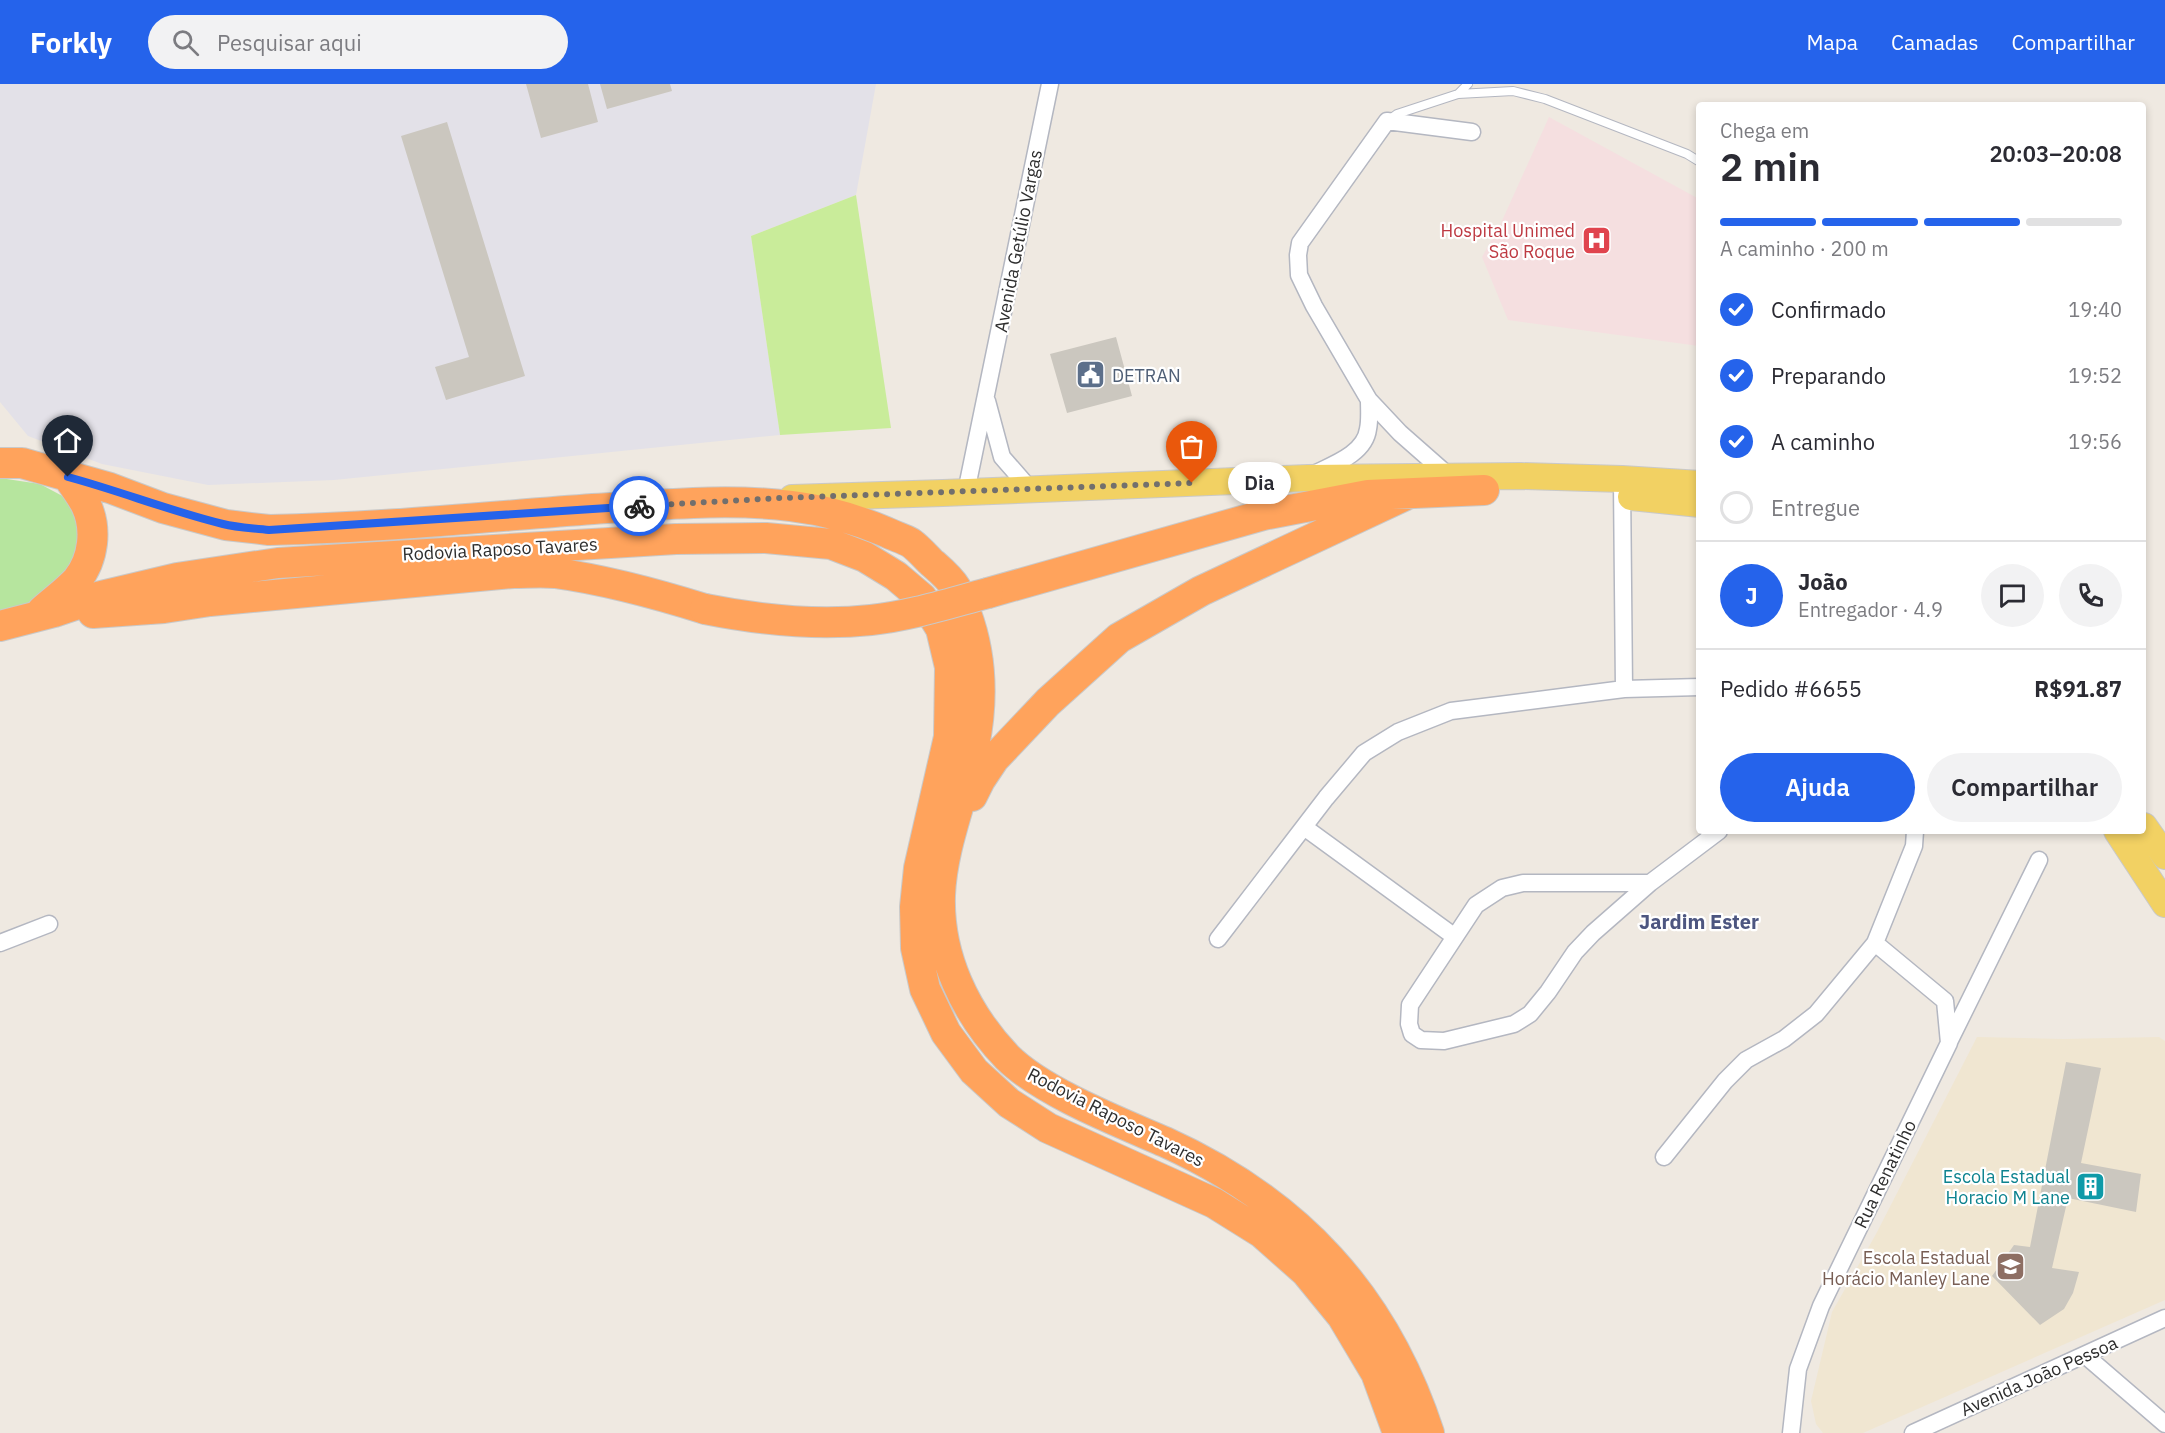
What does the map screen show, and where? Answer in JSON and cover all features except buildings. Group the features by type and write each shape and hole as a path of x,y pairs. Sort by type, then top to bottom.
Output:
{"highway":[{"name":"Rodovia Raposo Tavares","path":"7,457 110,488 163,508 226,525 269,530 692,502 786,505 824,511 852,519 911,543 957,589 974,634 978,660 981,696 975,742 944,858 941,885 941,927 948,962 961,994 984,1031 1011,1061 1046,1085 1106,1116 1191,1154 1270,1202 1311,1237 1346,1276 1376,1317 1402,1362 1429,1433"},
{"path":"44,614 77,579 88,558 93,529 86,505 68,477"},
{"path":"44,614 164,608 210,601 513,573 553,573 589,579 667,597 705,609 752,618 813,623 872,620 988,593 1263,514 1368,495 1484,490"},
{"path":"953,827 994,759 1048,702 1119,638 1201,591 1408,494"},
{"name":"Rodovia Raposo Tavares","path":"0,626 101,596 177,578 278,563 676,539 766,538 831,544 865,557 896,576 922,597 940,629 950,667 949,737 919,868 915,907 916,948 925,989 946,1034 974,1071 1009,1103 1048,1128 1214,1203 1262,1233 1306,1272 1342,1316 1376,1373 1398,1433"}],"main road":[{"path":"692,502 1308,478 1521,476 1622,488 1659,498 1696,503"},
{"path":"1484,490 1696,484"},
{"path":"2146,829 2165,856"},
{"path":"2119,834 2165,904"}],"street":[{"name":"Avenida Getúlio Vargas","path":"966,492 1050,84"},
{"path":"1450,477 1400,433 1370,400 1314,306 1299,275 1298,255 1300,243 1387,121 1472,132"},
{"name":"Avenida Getúlio Vargas","path":"986,398 1002,457 1030,489"},
{"path":"1308,478 1353,453 1361,444 1368,431 1370,400"},
{"path":"1622,488 1624,689"},
{"path":"1218,939 1364,753 1398,732 1451,711 1624,689 1696,687"},
{"path":"1304,827 1455,937"},
{"path":"1650,883 1523,883 1502,888 1476,905 1410,1005 1409,1024 1412,1034 1421,1040 1444,1041 1514,1024 1530,1014 1575,952 1593,933 1650,883 1715,834"},
{"path":"1664,1157 1725,1081 1746,1060 1784,1039 1816,1014 1875,942 1914,846 1915,834"},
{"name":"Rua Renatinho","path":"1791,1433 1798,1370 1821,1306 2039,860"},
{"path":"0,943 49,924"},
{"path":"1875,942 1945,1001 1949,1042"},
{"name":"Avenida João Pessoa","path":"1913,1433 2165,1318"},
{"path":"2086,1356 2165,1424"}],"lane":[{"path":"1458,94 1468,84"},
{"path":"1387,121 1397,114 1458,94 1513,91 1545,99 1696,160"}],"shaded area":[{"path":"0,84 876,84 856,195 751,236 780,435 334,480 208,485 102,464 28,436 0,402"},
{"name":"Hospital Unimed São Roque","path":"1549,117 1696,197 1696,346 1508,320 1482,257 1501,223"},
{"name":"Escola Estadual Horácio Manley Lane","path":"1977,1037 2063,1039 2159,1037 2165,1041 2165,1300 1863,1433 1823,1433 1816,1424 1811,1401 1832,1312 1876,1234"}],"green space":[{"path":"856,195 891,428 780,435 751,236"},
{"path":"0,478 40,484 68,499 83,524 84,548 63,579 24,608 0,615"}],"way so far":[{"path":"639,506 781,498 1192,483"}],"place":[{"name":"Hospital Unimed São Roque","path":"1596,240"},
{"name":"DETRAN","path":"1091,375"},
{"name":"Dia","path":"1192,483"},
{"name":"Escola Estadual Horacio M Lane","path":"2091,1186"},
{"name":"Escola Estadual Horácio Manley Lane","path":"2011,1267"}],"district":[{"name":"Jardim Ester","path":"1699,921"}],"route":[{"path":"68,477 110,488 163,508 226,525 269,530 639,506"}]}
